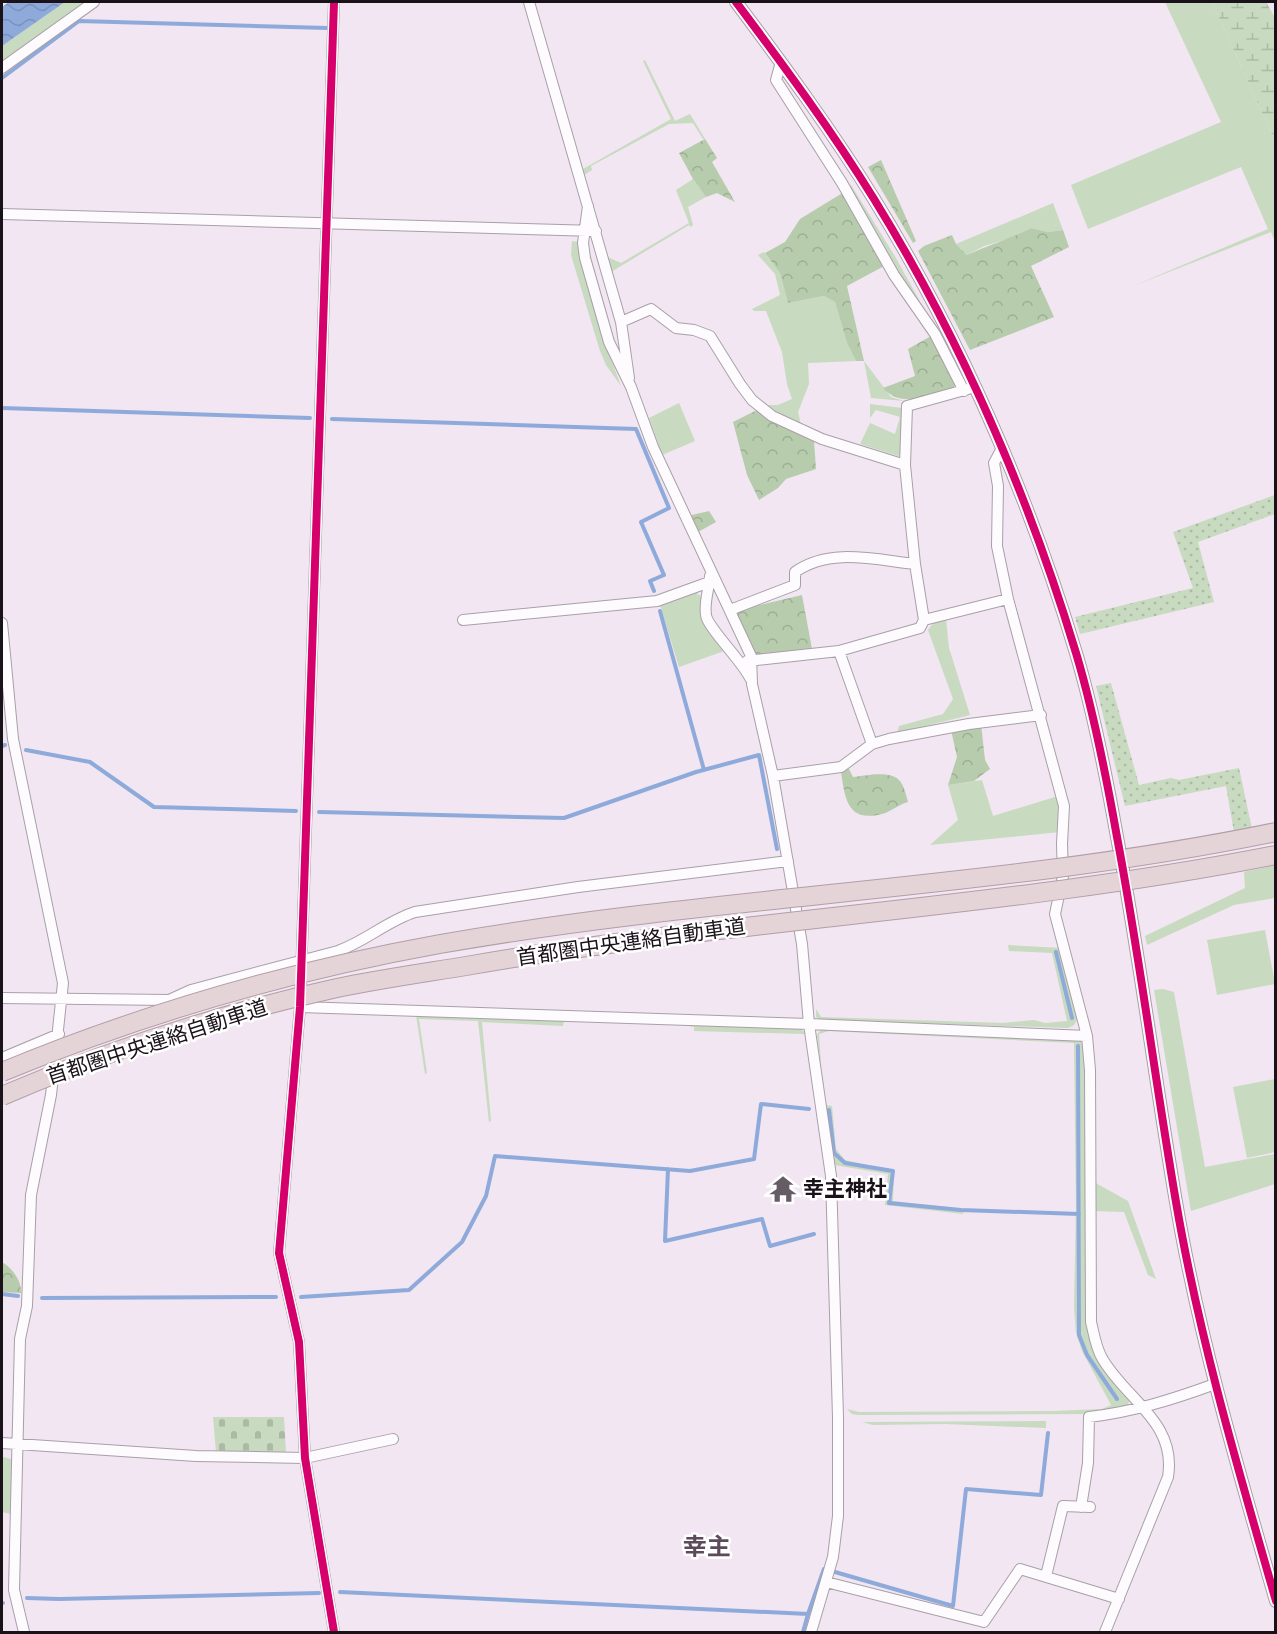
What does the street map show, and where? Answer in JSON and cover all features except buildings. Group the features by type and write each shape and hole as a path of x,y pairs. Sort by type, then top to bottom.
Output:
{"highway":[{"name":"首都圏中央連絡自動車道","path":"2,1072 118,1028 190,1005 324,969 441,944 644,914 1071,866 1275,832"},
{"name":"首都圏中央連絡自動車道","path":"2,1096 168,1034 249,1010 396,977 542,952 675,934 1099,885 1275,855"}],"street":[{"path":"2,68 94,2"},
{"path":"334,2 300,1007 279,1253 299,1341 305,1458 334,1632"},
{"path":"530,2 621,322 631,387"},
{"path":"736,2 829,129 878,207 927,292 969,389"},
{"path":"781,62 776,80 842,183 894,275 935,334 969,389 1002,448 1051,577 1077,655 1102,759 1130,907 1176,1204 1215,1384 1275,1602"},
{"path":"588,206 583,243 585,258 609,342 631,387 654,447 701,551 712,581 730,610 746,661 772,776 802,944 809,1024 831,1176 838,1417 836,1539 812,1632"},
{"path":"2,214 596,231"},
{"path":"621,322 651,309 676,328 694,330 710,336 752,400 772,416 822,439 905,465"},
{"path":"746,661 839,651 920,628 924,620 915,564 905,465 907,406 969,389"},
{"path":"1002,448 994,463 998,486 997,546 1008,599 1064,806 1063,876 1055,914 1087,1036 1090,1070 1091,1322 1102,1358 1154,1419 1161,1430 1170,1458 1168,1477 1105,1632"},
{"path":"730,610 795,585 795,572 804,566 824,560 844,556 915,564"},
{"path":"464,620 657,601 712,581"},
{"path":"712,581 707,592 706,618 746,661"},
{"path":"924,620 1008,599"},
{"path":"2,623 13,739 63,983 51,1095 31,1195 27,1306 20,1340 14,1590 24,1632"},
{"path":"839,651 872,744"},
{"path":"772,776 841,767 872,744 889,739 946,728 1041,715"},
{"path":"2,998 169,1000 191,990 349,947 398,917 416,912 578,887 788,861"},
{"path":"300,1007 1087,1036"},
{"path":"2,1058 59,1034"},
{"path":"1046,1576 1064,1506 1085,1507 1089,1417 1117,1414 1157,1405 1215,1384"},
{"path":"2,1443 196,1456 305,1458 393,1439"},
{"path":"826,1582 984,1622 1020,1569 1119,1599"}],"green space":[{"path":"65,2 90,2 2,65 2,46"},
{"path":"1165,2 1212,2 1275,141 1275,241 1271,232 1133,286 1268,229 1241,167 1088,229 1071,185 1221,122"},
{"path":"1212,2 1266,2 1275,18 1275,141"},
{"path":"645,60 675,121 690,114 705,139 693,123 669,124 591,166 592,170 584,175 583,169 671,119 643,61"},
{"path":"705,139 717,158 712,162 735,202 717,193 706,197 679,153"},
{"path":"881,160 916,241 913,243 868,167"},
{"path":"693,179 706,197 688,207 693,225 691,227 689,225 611,272 607,257 621,263 689,223 676,190"},
{"path":"851,185 924,309 921,310 847,187"},
{"path":"844,192 886,265 847,286 864,361 856,361 847,343 835,302 824,296 788,303 780,273 765,253 785,242 800,219"},
{"path":"1053,203 1063,230 1048,232 1031,228 967,255 956,244"},
{"path":"1031,228 1048,232 1063,230 1069,247 1031,266 1054,317 970,350 918,251 924,246 952,235 956,244 967,255"},
{"path":"572,241 578,242 604,340 621,386 606,365 600,351 571,255"},
{"path":"764,252 780,273 788,303 824,296 835,302 847,343 856,361 808,363 809,384 798,412 801,425 763,405 778,405 792,399 782,352 766,311 752,309 780,295 775,274 758,255"},
{"path":"931,336 955,386 952,390 916,399 898,398 890,394 883,388 915,376 908,349"},
{"path":"864,361 891,397 904,401 871,398"},
{"path":"679,403 695,441 662,455 649,418"},
{"path":"870,404 902,408 902,454 898,456 860,444 870,423 895,434 900,417 876,410 870,418"},
{"path":"757,410 814,441 816,469 786,479 778,488 759,500 747,475 733,422"},
{"path":"1275,495 1275,514 1198,542 1214,602 1080,634 1075,617 1193,588 1173,532"},
{"path":"709,511 716,522 698,532 692,515"},
{"path":"695,592 702,597 702,621 727,650 679,667 660,605"},
{"path":"802,595 812,649 758,655 753,652 736,617 738,610"},
{"path":"946,619 949,648 970,715 897,733 899,726 943,714 953,699 928,630 934,622"},
{"path":"1111,683 1139,785 1239,768 1252,829 1234,832 1226,786 1125,806 1096,686"},
{"path":"981,724 985,760 990,769 974,781 948,785 957,757 951,730"},
{"path":"848,767 853,777 877,774 895,777 905,790 908,802 882,814 870,816 855,812 844,791 841,772"},
{"path":"982,780 993,816 1058,796 1060,832 930,845 958,820 948,785"},
{"path":"1275,865 1275,898 1234,905 1147,945 1145,936 1245,888 1244,872"},
{"path":"1265,930 1275,984 1217,995 1207,940"},
{"path":"1008,945 1061,948 1079,1016 1074,1025 1068,1028 820,1020 816,1017 816,1009 821,1017 1003,1023 1034,1020 1045,1023 1067,1021 1052,953 1009,951"},
{"path":"1163,989 1174,992 1205,1167 1275,1154 1275,1184 1191,1211 1154,990"},
{"path":"416,1015 564,1020 563,1026 482,1022 491,1121 489,1122 478,1021 419,1019 427,1073 425,1074"},
{"path":"679,1024 799,1027 806,1034 694,1031 694,1027"},
{"path":"822,1028 1083,1041 1085,1046 1087,1322 1129,1400 1128,1407 1092,1414 858,1415 852,1414 847,1409 859,1412 1054,1411 1102,1409 1111,1405 1082,1351 1076,1333 1074,1307 1076,1208 1074,1043 829,1031 819,1034 821,1069 817,1035"},
{"path":"821,1069 826,1105 824,1105"},
{"path":"1275,1079 1275,1152 1247,1158 1233,1087"},
{"path":"826,1105 832,1106 836,1149 845,1160 894,1171 893,1201 964,1209 963,1214 885,1205 888,1174 834,1165"},
{"path":"1094,1182 1128,1201 1156,1279 1148,1275 1124,1212 1094,1211"},
{"path":"2,1262 16,1275 21,1293 2,1292"},
{"path":"213,1417 284,1417 286,1454 216,1452"},
{"path":"1046,1421 1046,1428 945,1424 873,1425 862,1422"},
{"path":"2,1458 14,1460 11,1514 2,1512"}],"water":[{"path":"9,2 65,2 2,46 2,7"}],"waterway":[{"path":"2,78 79,21 327,28"},
{"path":"2,408 310,418"},
{"path":"332,419 636,429 669,508 641,522 664,575 650,581 654,591"},
{"path":"660,611 704,770"},
{"path":"26,750 90,762 154,807 296,811"},
{"path":"319,812 564,818 696,772 759,755 777,849"},
{"path":"1056,952 1072,1018"},
{"path":"1078,1046 1079,1335 1087,1355 1117,1399"},
{"path":"301,1297 409,1290 462,1242 486,1196 495,1156 690,1171 754,1159 761,1104 809,1109"},
{"path":"829,1110 834,1153 845,1163 893,1171 889,1203 961,1210 1079,1214"},
{"path":"668,1169 665,1241 762,1219 770,1246 814,1234"},
{"path":"2,1294 18,1296"},
{"path":"42,1298 276,1297"},
{"path":"835,1572 953,1606 966,1489 1041,1495 1048,1433"},
{"path":"340,1592 808,1614 824,1569"},
{"path":"27,1598 319,1593"},
{"path":"803,1632 808,1614"}],"cycle path":[{"path":"334,2 300,1007 279,1253 299,1342 305,1458 334,1632"},
{"path":"736,2 858,174 906,252 936,307 990,419 1057,594 1076,653 1099,744 1133,928 1176,1202 1196,1303 1220,1403 1276,1601"}],"place":[{"name":"幸主神社","path":"783,1189"}],"district":[{"name":"幸主","path":"707,1547"}]}
